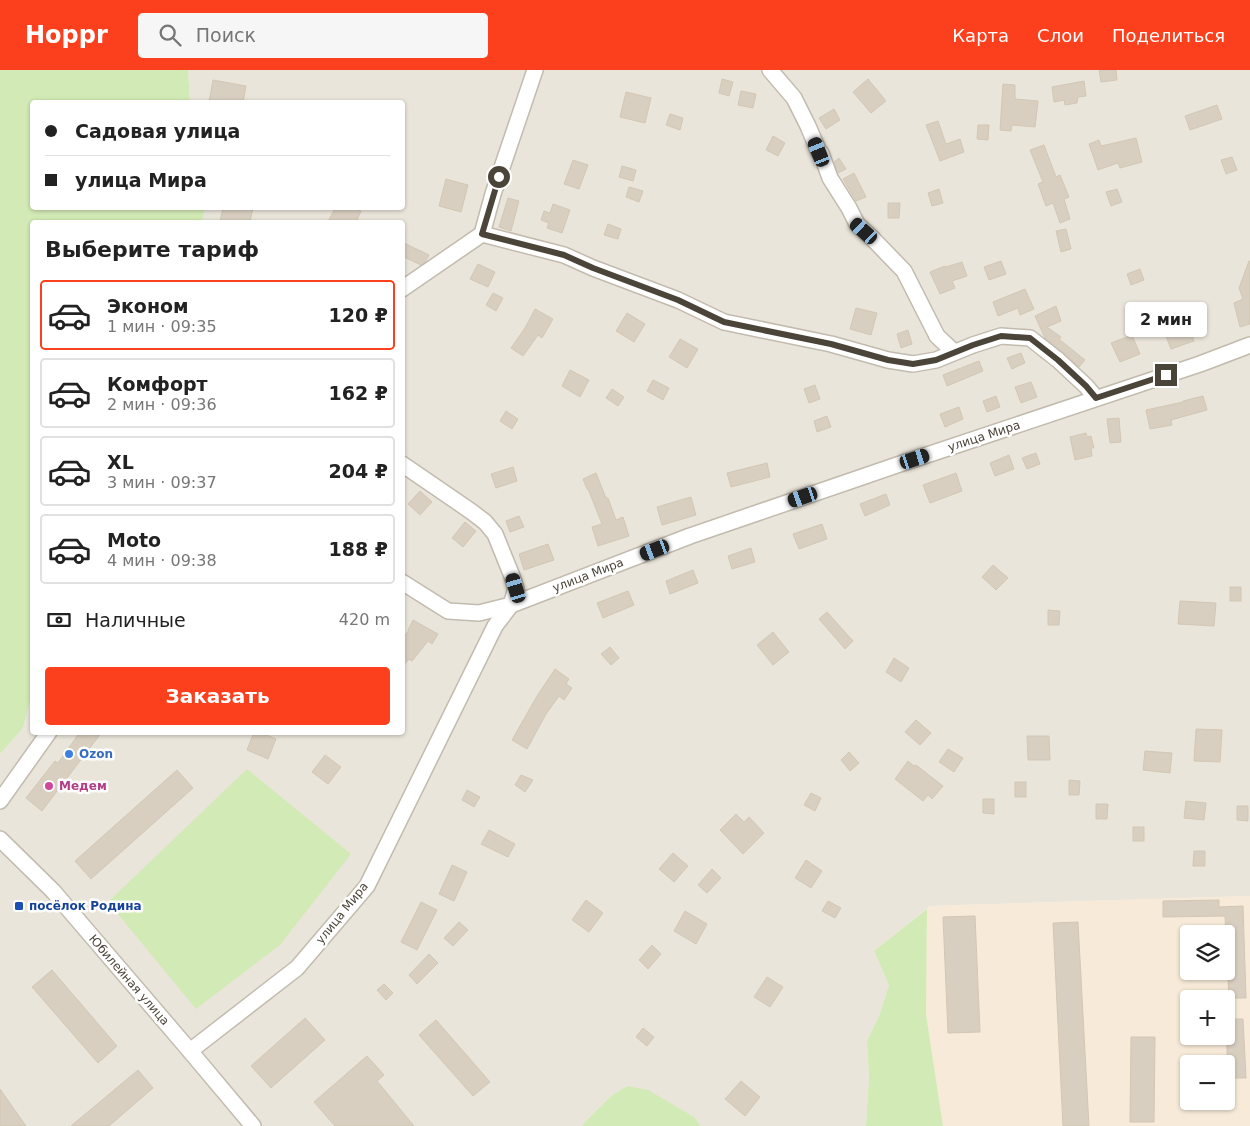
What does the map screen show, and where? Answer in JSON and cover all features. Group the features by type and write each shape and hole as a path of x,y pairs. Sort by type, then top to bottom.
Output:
{"street":[{"path":"405,287 482,234 493,194 535,70"},
{"path":"770,70 794,98 821,153 830,178 857,224 904,271 937,336 954,352"},
{"path":"482,234 564,255 678,300 724,322 831,344 888,360 913,364 936,360 1001,336 1030,338 1058,360 1096,398"},
{"name":"улица Мира","path":"190,1051 297,968 367,886 495,626 511,605 690,536 1200,364 1250,345"},
{"path":"405,466 485,522 494,534 516,588 511,605 479,613 448,611 405,584"},
{"path":"0,801 47,735"},
{"name":"Юбилейная улица","path":"0,839 53,891 190,1051 248,1124"}],"shaded area":[{"path":"188,70 1250,70 1250,896 930,906 874,951 889,985 879,1016 867,1041 869,1077 866,1126 701,1126 694,1117 627,1086 611,1096 582,1126 0,1126 0,754 23,728 30,702 30,735 405,735 405,220 202,220 205,210 405,210 405,100 190,100"},
{"path":"1250,896 1250,1126 943,1126 926,1014 927,909 931,906"}],"green space":[{"path":"0,70 188,70 190,100 30,100 30,210 205,210 202,220 30,220 30,702 23,728 0,754"},
{"path":"247,769 351,854 280,945 196,1009 108,902"},
{"path":"927,909 926,1014 943,1126 866,1126 869,1077 867,1041 879,1016 889,985 874,951"},
{"path":"627,1086 648,1090 694,1117 701,1126 582,1126 611,1096"}],"building":[{"path":"1099,70 1116,70 1117,80 1101,82"},
{"path":"722,79 733,82 729,96 719,93"},
{"path":"868,79 886,101 871,113 853,92"},
{"path":"213,80 246,86 243,100 209,100"},
{"path":"1084,81 1086,96 1078,97 1077,103 1065,105 1064,100 1054,102 1052,87"},
{"path":"1003,84 1015,85 1015,99 1038,101 1035,127 1012,125 1011,131 1000,130"},
{"path":"741,91 756,94 753,108 738,105"},
{"path":"626,92 651,98 645,123 620,117"},
{"path":"1217,105 1222,119 1190,130 1185,116"},
{"path":"834,109 840,120 826,129 819,118"},
{"path":"670,114 683,118 680,130 666,125"},
{"path":"938,121 946,144 960,139 964,152 940,161 926,125"},
{"path":"978,125 989,125 988,140 977,139"},
{"path":"773,136 785,143 778,156 766,150"},
{"path":"1136,138 1142,162 1120,168 1118,163 1098,170 1089,144 1099,140 1101,146"},
{"path":"1044,145 1056,177 1060,175 1069,197 1064,199 1070,219 1060,223 1053,203 1046,206 1038,184 1043,182 1030,150"},
{"path":"1232,157 1237,170 1226,174 1221,160"},
{"path":"839,158 846,169 838,173 834,162"},
{"path":"573,160 588,165 579,189 564,184"},
{"path":"622,166 636,170 633,181 619,177"},
{"path":"854,173 866,197 856,201 843,179"},
{"path":"446,179 468,185 461,212 439,206"},
{"path":"629,187 643,191 639,202 626,197"},
{"path":"939,189 943,203 932,206 928,193"},
{"path":"1117,189 1122,202 1111,206 1106,192"},
{"path":"508,198 519,201 511,231 499,227"},
{"path":"888,203 900,203 899,218 888,218"},
{"path":"553,204 570,210 562,233 547,228 549,223 541,220 544,211 550,213"},
{"path":"223,210 253,210 250,220 220,220"},
{"path":"334,210 361,211 357,220 329,220"},
{"path":"608,224 621,229 618,239 604,235"},
{"path":"1066,229 1071,249 1061,252 1056,231"},
{"path":"405,243 429,255 421,265 405,257"},
{"path":"1001,261 1006,274 989,280 984,267"},
{"path":"1249,261 1250,324 1240,327 1234,303 1243,299 1239,288"},
{"path":"962,262 967,276 952,281 955,288 940,294 930,272"},
{"path":"478,264 495,272 488,287 470,279"},
{"path":"1140,269 1144,280 1131,285 1127,274"},
{"path":"1025,289 1034,309 1020,315 1018,308 998,316 993,302"},
{"path":"493,293 503,298 496,311 486,305"},
{"path":"1056,306 1061,321 1047,327 1061,337 1059,339 1085,360 1079,367 1045,338 1035,316"},
{"path":"856,308 877,313 871,335 850,329"},
{"path":"535,309 553,319 542,338 538,335 523,356 511,348"},
{"path":"627,313 645,324 634,342 616,331"},
{"path":"1155,313 1159,324 1145,329 1142,318"},
{"path":"1186,318 1194,341 1171,349 1162,326"},
{"path":"908,330 912,344 901,348 897,334"},
{"path":"1132,335 1140,354 1120,362 1111,343"},
{"path":"680,339 698,349 687,368 669,357"},
{"path":"1021,353 1025,363 1012,369 1007,358"},
{"path":"979,361 983,371 947,386 943,375"},
{"path":"570,370 589,380 580,397 562,386"},
{"path":"653,380 669,388 663,400 647,391"},
{"path":"1031,382 1037,397 1021,403 1015,387"},
{"path":"815,385 820,399 809,403 804,389"},
{"path":"612,389 624,397 618,406 606,398"},
{"path":"996,396 1000,407 987,412 983,401"},
{"path":"1203,396 1207,410 1171,420 1172,425 1150,429 1146,410"},
{"path":"959,407 963,419 945,427 940,414"},
{"path":"506,411 518,419 512,429 500,421"},
{"path":"827,416 831,427 817,432 814,421"},
{"path":"1119,418 1121,442 1110,443 1107,419"},
{"path":"1086,433 1087,437 1091,436 1094,448 1091,448 1092,456 1075,460 1070,437"},
{"path":"1036,453 1040,464 1027,469 1022,458"},
{"path":"1009,455 1014,469 995,476 990,463"},
{"path":"767,463 770,477 731,487 727,473"},
{"path":"513,467 517,481 496,488 491,474"},
{"path":"596,473 616,520 623,517 629,536 598,546 592,527 602,524 583,479"},
{"path":"956,473 962,491 930,503 923,485"},
{"path":"420,491 432,502 420,515 408,504"},
{"path":"886,494 890,505 865,516 860,504"},
{"path":"691,497 696,515 662,525 657,507"},
{"path":"519,516 524,527 510,532 506,521"},
{"path":"465,522 476,531 463,547 452,538"},
{"path":"822,524 827,539 799,549 793,534"},
{"path":"548,544 554,560 524,570 519,554"},
{"path":"751,548 755,562 732,569 728,556"},
{"path":"993,565 1008,578 996,590 982,577"},
{"path":"693,570 698,583 670,594 666,581"},
{"path":"1230,587 1241,587 1241,601 1230,601"},
{"path":"628,591 634,605 603,618 597,603"},
{"path":"1180,601 1216,603 1214,626 1178,624"},
{"path":"1048,610 1060,611 1059,625 1048,625"},
{"path":"827,612 853,641 845,649 819,619"},
{"path":"413,620 438,634 432,644 428,641 412,661 409,659 405,664 405,635"},
{"path":"773,632 789,652 773,665 757,645"},
{"path":"610,647 619,658 611,665 601,654"},
{"path":"894,658 909,668 901,682 886,672"},
{"path":"555,669 569,679 566,684 572,688 564,700 559,696 546,714 527,749 512,740"},
{"path":"916,720 931,733 920,745 905,732"},
{"path":"1196,729 1222,730 1220,762 1194,761"},
{"path":"78,735 100,735 42,811 26,798 55,761 58,763"},
{"path":"253,735 266,735 276,739 268,759 247,750"},
{"path":"1027,736 1049,736 1050,760 1028,760"},
{"path":"948,749 963,758 954,772 939,762"},
{"path":"1145,751 1172,753 1170,773 1143,770"},
{"path":"849,752 859,763 850,771 841,760"},
{"path":"325,755 341,767 328,784 312,772"},
{"path":"908,761 943,786 932,799 928,795 923,801 895,779"},
{"path":"177,770 193,788 91,879 75,861"},
{"path":"521,775 533,780 525,792 515,785"},
{"path":"1069,780 1080,781 1079,795 1069,795"},
{"path":"1015,782 1026,782 1026,797 1015,797"},
{"path":"467,790 480,797 474,807 462,800"},
{"path":"811,793 821,798 815,811 804,805"},
{"path":"983,799 994,799 994,814 983,813"},
{"path":"1186,801 1206,803 1204,820 1184,818"},
{"path":"1096,804 1108,804 1107,819 1096,819"},
{"path":"1237,806 1248,806 1248,821 1237,820"},
{"path":"736,814 744,822 749,817 764,833 743,854 720,830"},
{"path":"1133,827 1144,827 1144,841 1133,841"},
{"path":"489,830 515,844 508,857 481,844"},
{"path":"1194,851 1205,851 1205,866 1193,866"},
{"path":"673,853 688,866 674,882 659,869"},
{"path":"806,860 822,871 811,888 795,878"},
{"path":"452,865 467,872 454,901 439,894"},
{"path":"712,869 721,878 707,893 698,885"},
{"path":"586,900 603,913 589,932 572,920"},
{"path":"1219,900 1219,907 1243,906 1246,998 1235,998 1235,990 1229,990 1228,980 1235,980 1235,925 1225,925 1225,916 1163,917 1163,901"},
{"path":"828,901 841,908 835,918 822,911"},
{"path":"421,902 437,910 417,950 401,942"},
{"path":"685,911 707,924 696,944 674,931"},
{"path":"975,916 980,1032 948,1033 943,917"},
{"path":"459,922 468,930 453,946 444,938"},
{"path":"1078,922 1089,1126 1063,1126 1053,923"},
{"path":"652,945 661,954 648,969 639,960"},
{"path":"429,954 438,963 417,984 409,975"},
{"path":"52,970 117,1046 98,1063 32,987"},
{"path":"767,977 783,987 770,1007 754,997"},
{"path":"384,984 393,993 386,1000 377,990"},
{"path":"305,1018 325,1040 271,1088 251,1066"},
{"path":"1235,1019 1243,1019 1246,1078 1235,1078 1235,1055 1227,1055 1227,1045 1235,1045"},
{"path":"436,1020 490,1082 473,1096 419,1035"},
{"path":"643,1028 654,1037 647,1046 636,1037"},
{"path":"1131,1037 1155,1037 1154,1122 1130,1122"},
{"path":"367,1056 384,1075 377,1081 414,1126 335,1126 314,1102"},
{"path":"138,1070 153,1088 109,1126 71,1126"},
{"path":"741,1081 760,1097 745,1116 725,1099"},
{"path":"0,1089 26,1126 0,1126"}],"place":[{"name":"Ozon","path":"69,754"},
{"name":"Медем","path":"49,786"},
{"name":"посёлок Родина","path":"19,906"}],"route":[{"path":"499,177 482,234 564,255 678,300 724,322 831,344 888,360 913,364 936,360 1001,336 1030,338 1058,360 1096,398 1166,375"}]}
